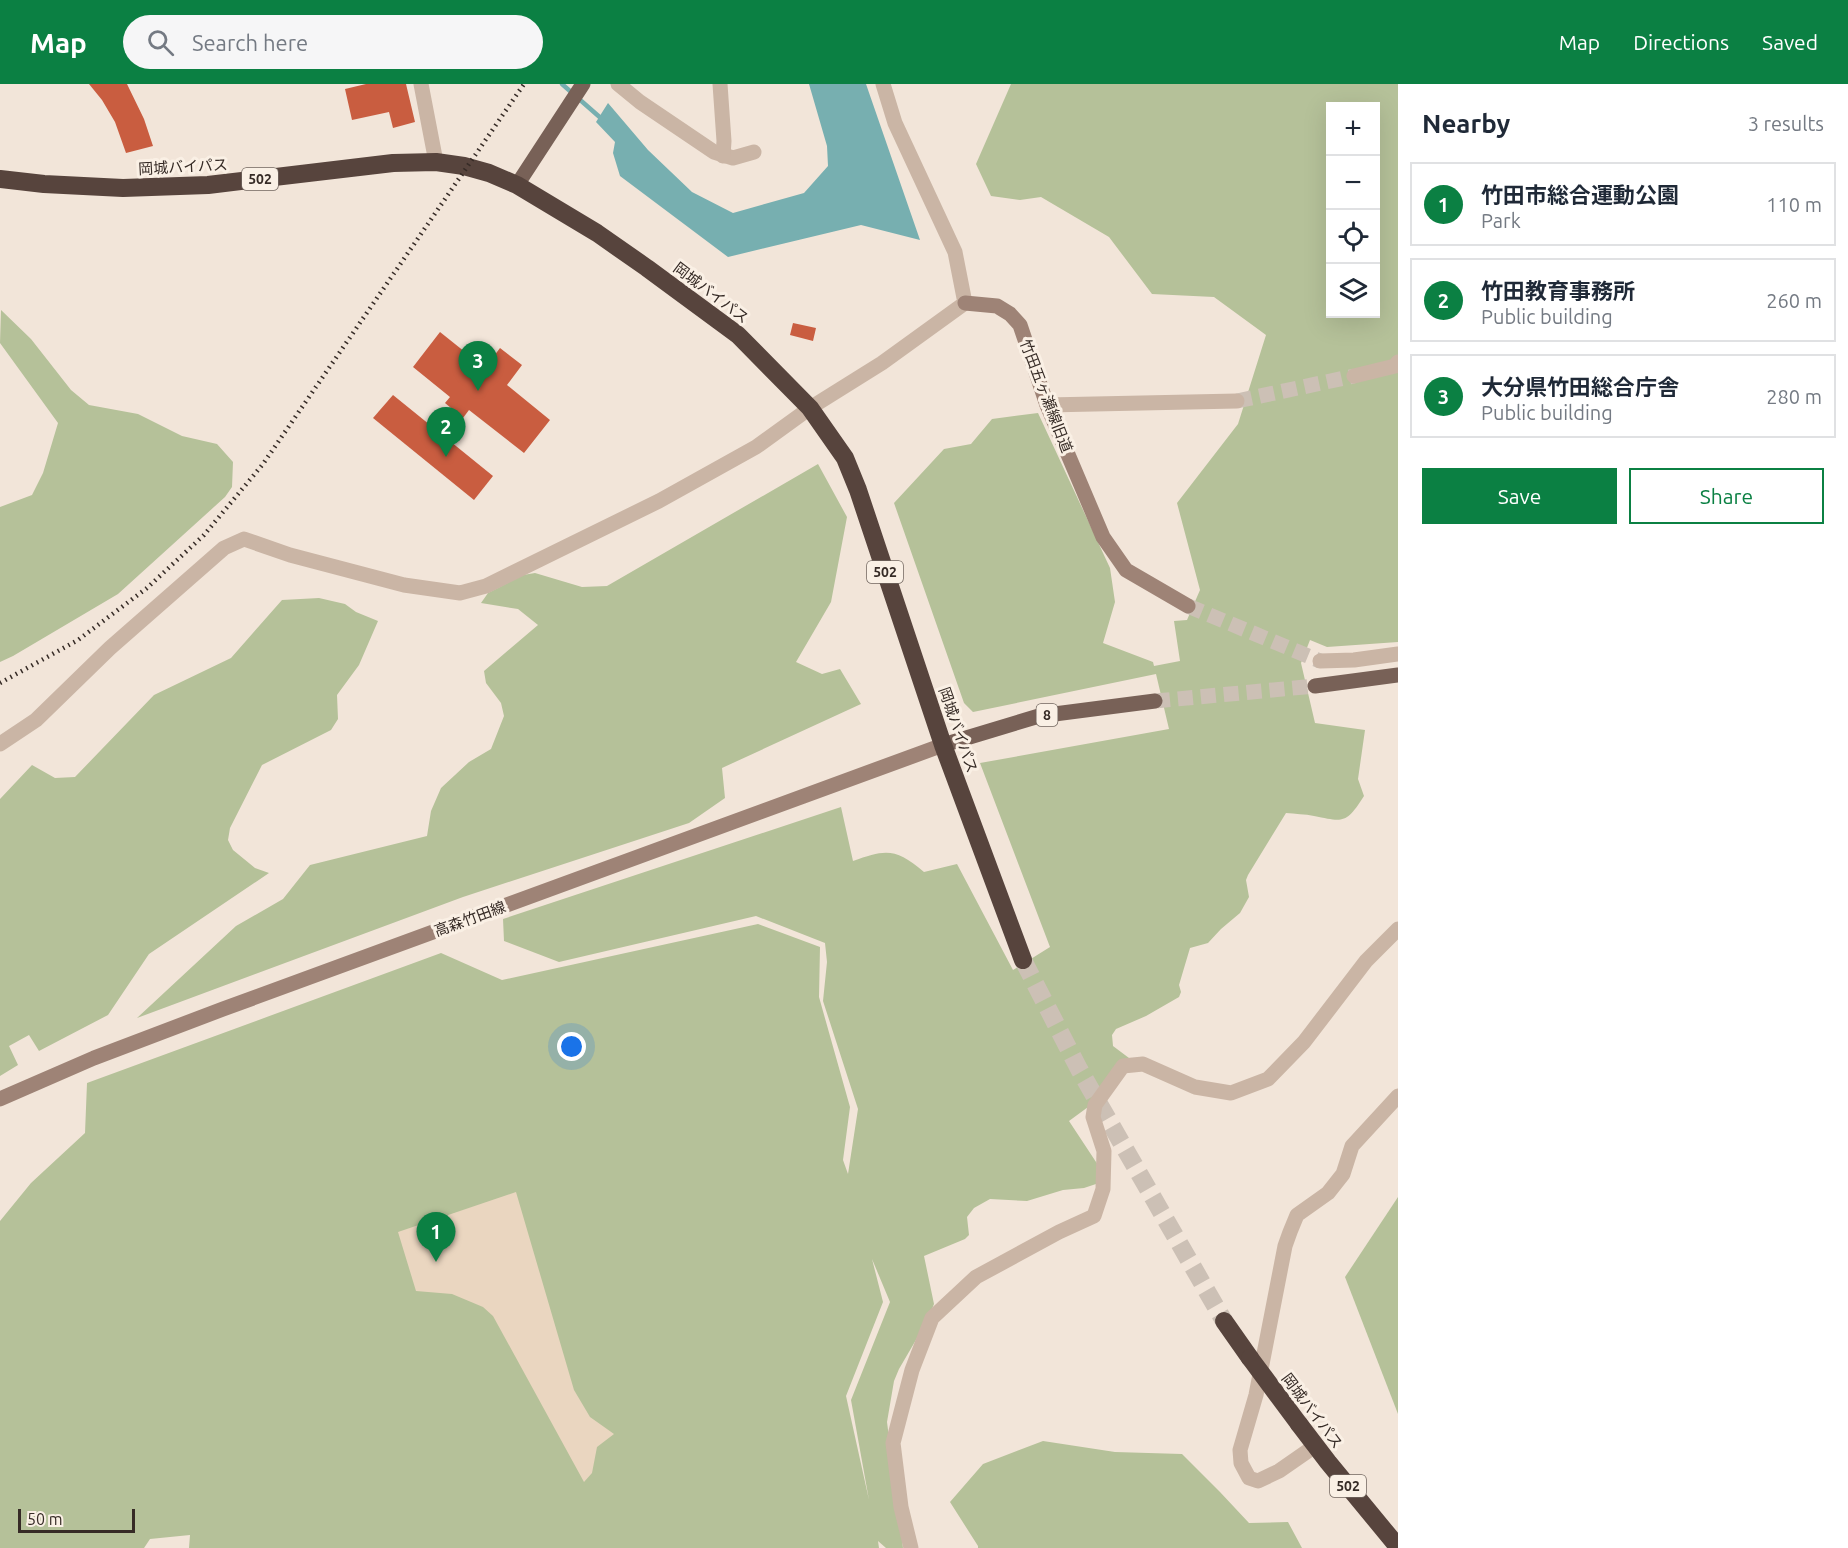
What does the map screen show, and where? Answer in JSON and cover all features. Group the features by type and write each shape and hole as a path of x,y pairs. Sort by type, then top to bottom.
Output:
{"highway":[{"name":"岡城バイパス","path":"0,178 44,184 123,188 208,185 393,163 436,162 464,166 489,173 517,185 622,250 738,335 810,408 845,458 858,490 943,745 1023,960"},
{"name":"岡城バイパス","path":"1224,1321 1299,1424 1398,1547"}],"main road":[{"path":"517,185 583,84"},
{"name":"竹田五ヶ瀬線旧道","path":"965,303 997,306 1010,314 1020,325 1047,405 1103,537 1126,570 1188,606"},
{"path":"1316,686 1398,675"},
{"name":"8","path":"943,745 1040,716 1155,701"},
{"name":"高森竹田線","path":"0,1100 94,1058 223,1009 943,745"}],"street":[{"path":"421,84 436,162"},
{"path":"618,84 714,152 723,156 741,157 754,152"},
{"path":"720,84 723,156"},
{"path":"0,744 36,720 110,648 224,548 244,539 290,555 404,585 460,593 486,586 659,501 756,447 810,408 882,363 965,303 955,252 895,123 883,84"},
{"path":"1354,376 1395,366 1398,362"},
{"path":"1047,405 1237,400"},
{"path":"1320,662 1398,654"},
{"path":"911,1548 901,1507 893,1443 912,1370 932,1318 976,1277 1059,1232 1094,1216 1103,1190 1104,1151 1094,1117 1095,1105 1123,1066 1143,1064 1195,1087 1231,1093 1268,1079 1304,1042 1366,961 1398,929"},
{"path":"1316,1446 1280,1471 1258,1481 1249,1478 1241,1463 1240,1450 1256,1395 1285,1246 1297,1215 1328,1193 1343,1174 1352,1146 1398,1096"}],"green space":[{"path":"1011,84 1398,84 1398,642 1327,647 1310,640 1301,663 1315,723 1365,730 1358,779 1364,796 1353,812 1344,819 1286,813 1248,875 1246,880 1249,897 1240,913 1208,943 1190,948 1179,985 1181,992 1179,997 1146,1016 1116,1029 1112,1035 1113,1046 1133,1061 1099,1099 1069,1121 1098,1165 1096,1184 1063,1190 1027,1201 990,1199 974,1208 967,1217 969,1235 965,1239 924,1256 934,1304 894,1381 887,1422 903,1548 886,1548 878,1541 879,1548 189,1548 190,1535 150,1539 144,1548 0,1548 0,1221 31,1183 85,1133 87,1083 441,953 502,980 758,924 820,947 819,997 850,1107 843,1160 848,1174 858,1109 823,1001 827,962 825,943 756,916 559,962 504,941 503,919 841,807 853,861 874,854 890,853 906,858 924,872 957,864 1013,970 1050,947 980,763 1169,729 1156,674 973,712 964,703 894,503 944,449 971,444 992,419 1038,413 1110,568 1115,602 1103,643 1153,662 1154,666 1180,661 1174,621 1187,620 1200,590 1177,503 1238,424 1266,335 1214,297 1152,294 1109,237 1041,197 1020,200 991,196 976,164","holes":["872,1259 890,1302 851,1400 869,1500 846,1396 883,1302"]},
{"path":"1,310 31,339 71,390 89,405 138,414 182,436 217,444 233,462 232,487 225,497 118,594 0,662 0,507 32,495 43,473 58,423 0,343"},
{"path":"818,464 847,517 831,602 796,662 822,674 840,669 861,704 722,768 725,798 689,823 463,897 137,1018 236,926 283,899 310,865 427,836 431,811 441,788 469,762 491,749 504,716 501,703 486,683 484,671 538,625 518,609 481,603 488,593 523,575 535,573 582,587 607,586"},
{"path":"319,598 345,604 356,612 378,621 359,665 337,695 338,719 331,730 262,765 230,828 228,840 233,850 255,868 269,873 149,954 108,1015 39,1051 29,1035 9,1046 18,1065 0,1076 0,799 32,765 55,778 75,777 154,695 231,658 282,600"},
{"path":"1398,1197 1398,1414 1345,1277"},
{"path":"1043,1441 1115,1452 1182,1454 1249,1523 1288,1522 1302,1548 978,1548 950,1502 983,1464"}],"shaded area":[{"path":"516,1192 574,1390 590,1417 614,1434 597,1447 592,1473 584,1482 493,1316 483,1307 452,1294 416,1291 398,1232"}],"water":[{"path":"809,84 866,84 920,240 861,225 728,257 620,176 613,153 615,142 596,122 608,103 648,150 692,192 733,213 804,193 828,166 827,146"}],"building":[{"path":"89,84 127,84 144,119 153,146 126,153 115,122"},
{"path":"366,84 406,84 415,122 393,128 389,112 352,120 345,89"},
{"path":"793,323 816,328 813,341 790,335"},
{"path":"440,332 485,368 500,348 522,365 507,385 550,420 524,453 469,410 463,418 445,403 450,397 413,367"},
{"path":"393,395 493,476 474,500 373,418"}],"waterway":[{"path":"562,84 603,120"}],"tunnel":[{"path":"1237,401 1354,376"},
{"path":"1188,606 1320,661"},
{"path":"1155,701 1315,686"},
{"path":"1023,960 1079,1069 1224,1321"}],"railway":[{"path":"0,683 78,640 147,588 204,535 263,464 524,84"}],"place":[{"name":"大分県竹田総合庁舎","path":"478,391"},
{"name":"竹田教育事務所","path":"446,457"},
{"name":"竹田市総合運動公園","path":"436,1262"}]}
